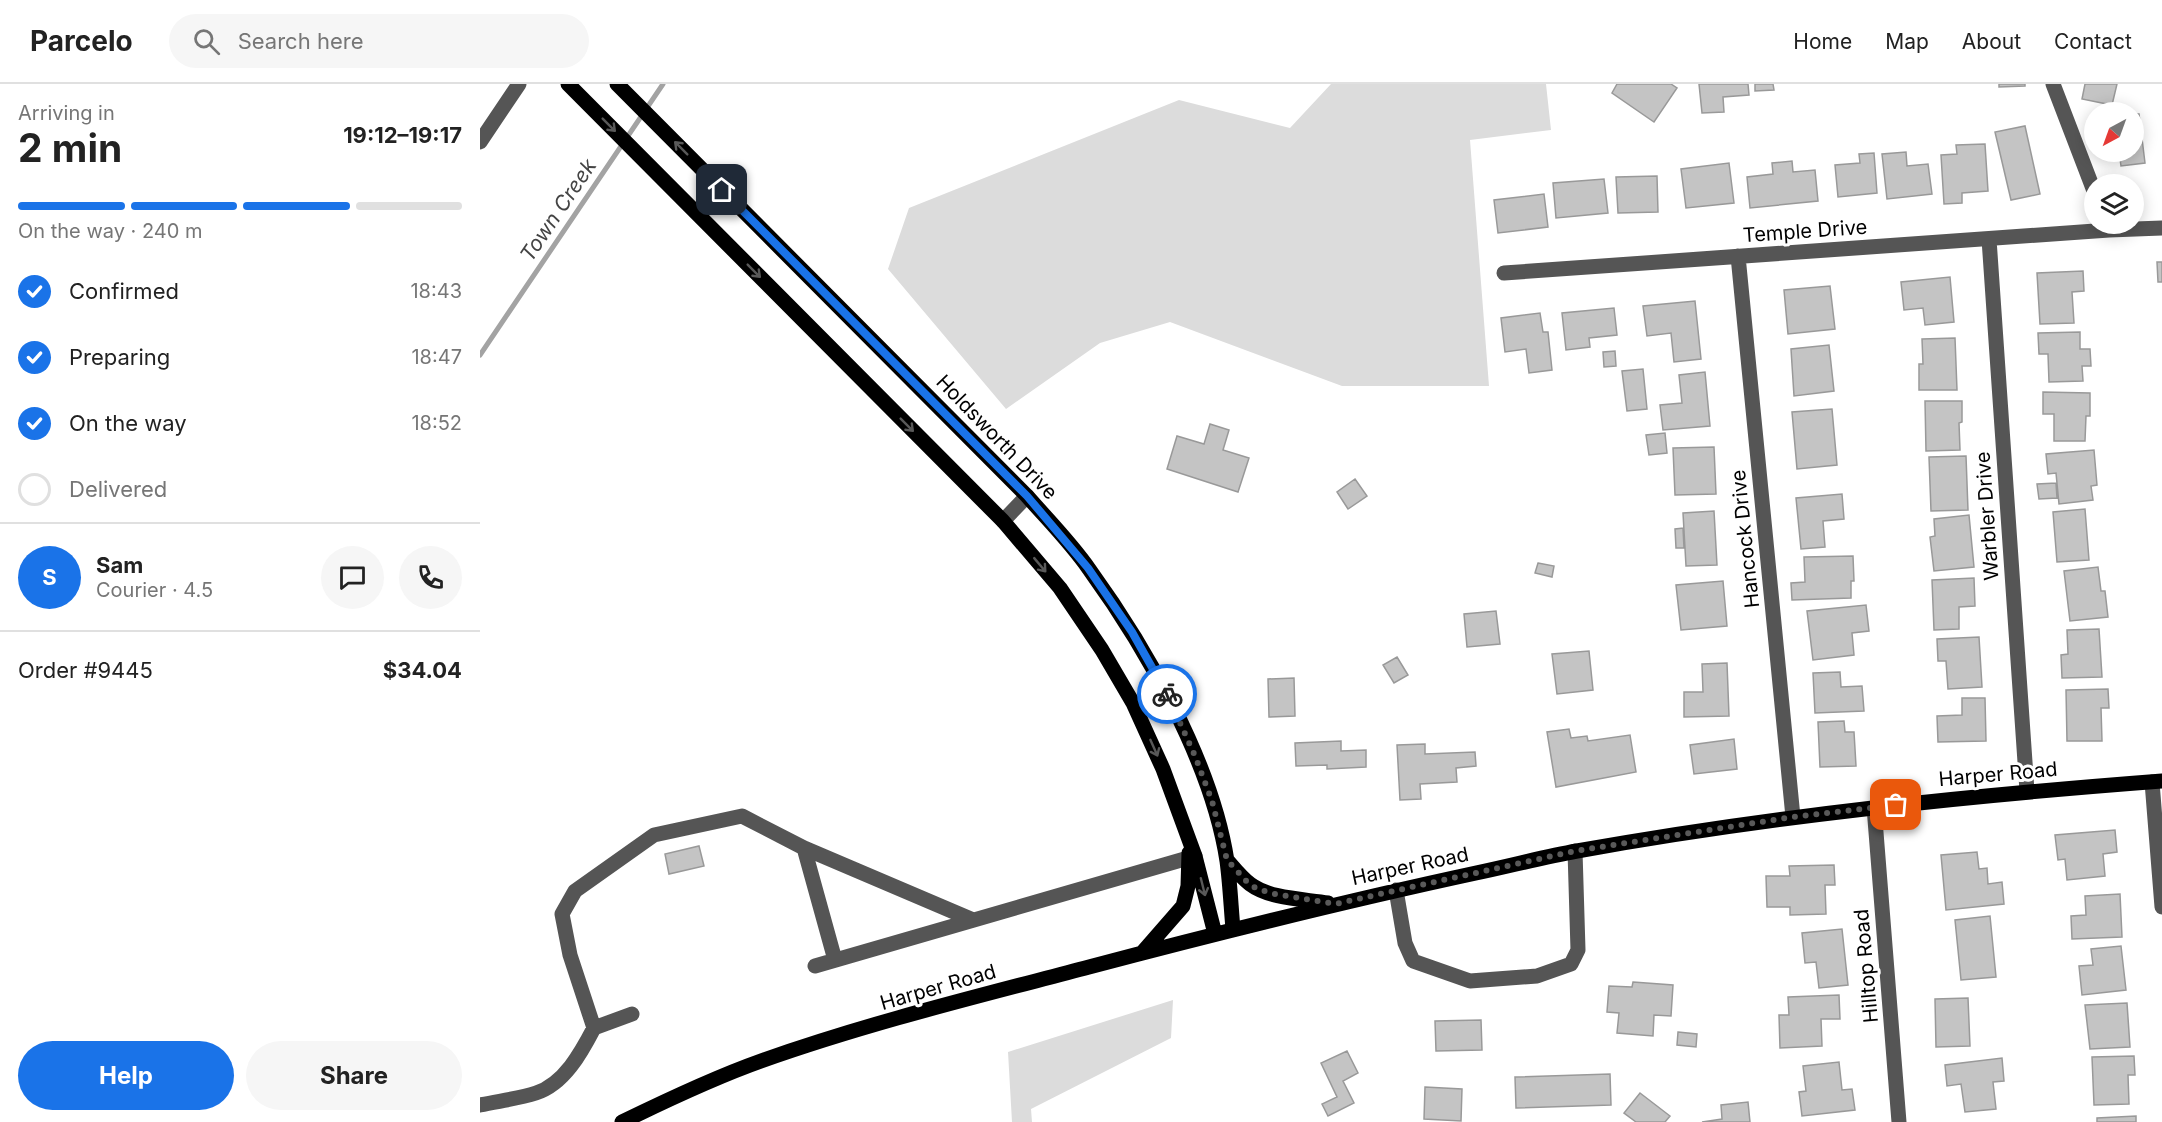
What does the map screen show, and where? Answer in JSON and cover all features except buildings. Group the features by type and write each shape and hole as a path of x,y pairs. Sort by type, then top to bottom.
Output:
{"main road":[{"path":"568,84 1003,521 1060,588 1102,650 1137,713 1163,769 1190,841 1192,857 1215,934"},
{"name":"Holdsworth Drive","path":"617,84 1027,496 1088,568 1132,632 1164,687 1195,756 1212,801 1227,860 1233,929"},
{"name":"Harper Road","path":"622,1122 712,1080 807,1046 955,1002 1233,929 1396,890 1575,851 1793,817 2027,791 2157,782"},
{"path":"1142,953 1181,909 1187,896 1192,857"},
{"path":"1227,860 1248,883 1257,889 1335,904"}],"street":[{"path":"480,142 519,84"},
{"path":"2053,84 2087,174"},
{"name":"Temple Drive","path":"2144,228 2162,228"},
{"name":"Temple Drive","path":"1504,273 1989,239 2084,229"},
{"name":"Warbler Drive","path":"1989,239 2027,791"},
{"name":"Hancock Drive","path":"1738,256 1793,817"},
{"path":"1003,521 1027,496"},
{"path":"2157,782 2162,907"},
{"name":"Hilltop Road","path":"1874,807 1899,1122"},
{"path":"594,1028 570,955 561,914 575,891 654,835 742,816 804,848 973,920"},
{"path":"804,848 835,960"},
{"path":"1396,890 1405,944 1413,961 1470,981 1537,976 1571,963 1578,950 1575,851"},
{"path":"815,966 1192,857"},
{"path":"480,1105 537,1093 562,1077 582,1051 594,1028 632,1014"}],"shaded area":[{"path":"1331,84 1546,84 1551,130 1470,140 1489,386 1342,386 1170,322 1100,343 1006,409 888,269 909,208 1179,100 1290,128"},
{"path":"1173,1000 1171,1038 1031,1109 1032,1122 1012,1122 1008,1052"}],"waterway":[{"name":"Town Creek","path":"480,355 663,84"}],"way so far":[{"path":"1167,694 1212,801 1227,860 1248,883 1257,889 1335,904 1575,851 1793,817 1896,805"}],"route":[{"path":"722,190 1027,496 1088,568 1132,632 1167,694"}]}
